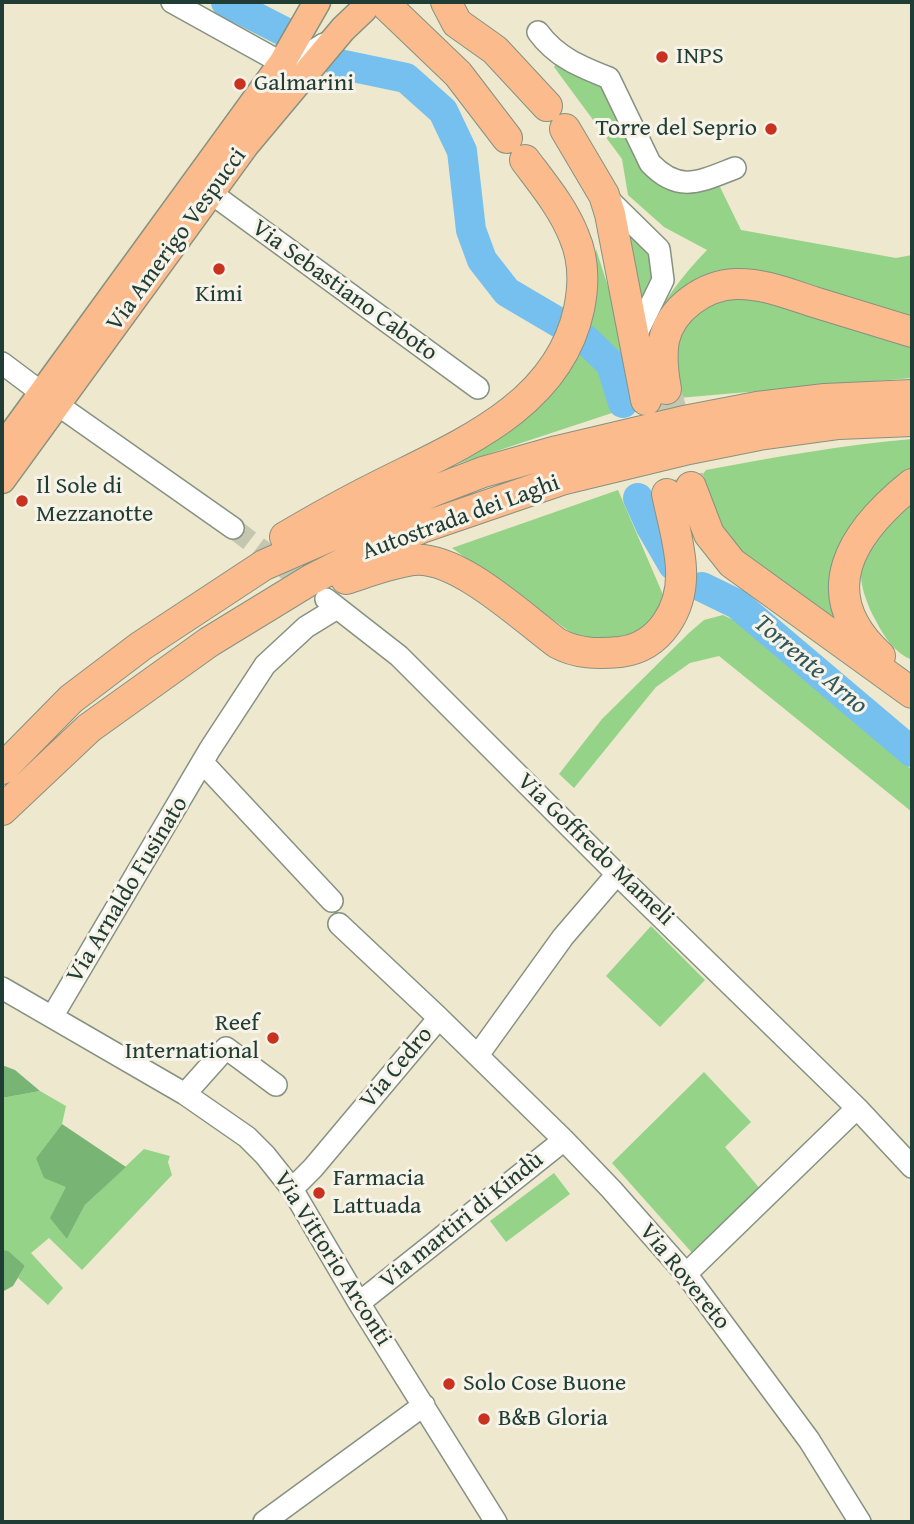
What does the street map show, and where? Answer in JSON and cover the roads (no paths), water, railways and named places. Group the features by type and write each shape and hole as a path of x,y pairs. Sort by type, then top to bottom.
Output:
{"highway":[{"path":"425,2 452,12 495,50 556,118 604,195 634,339 656,394 667,330 675,316 702,293 719,287 736,284 774,289 912,332"},
{"path":"141,646 239,566 363,494 473,438 514,410 546,375 573,329 581,299 582,268 575,237 558,205 458,74 372,5"},
{"name":"Autostrada dei Laghi","path":"2,769 71,699 141,646 264,565 389,509 483,472 610,436 745,410 825,399 912,395"},
{"name":"Autostrada dei Laghi","path":"2,811 89,728 209,642 312,579 369,550 424,527 561,480 689,449 759,435 839,424 912,421"},
{"path":"912,484 880,513 856,545 846,567 844,589 848,614 861,637 882,657 912,678"},
{"path":"2,811 95,740 262,625 331,584 380,568 415,560 433,561 450,567 467,576 557,643 569,649 611,653 644,647 667,623 680,586 679,490 732,563 912,694"}],"main road":[{"name":"Via Amerigo Vespucci","path":"2,480 50,399 282,62 317,2"},
{"name":"Via Amerigo Vespucci","path":"2,448 50,399 245,146 343,29 372,5"}],"street":[{"path":"172,2 282,62 300,59 343,29"},
{"path":"538,32 548,46 575,64 609,78 650,163 658,171 685,184 735,168"},
{"name":"Via Sebastiano Caboto","path":"211,193 478,388"},
{"path":"604,195 659,249 663,280 634,339"},
{"path":"2,363 233,528"},
{"name":"Via Arnaldo Fusinato","path":"52,1017 203,763 265,665 332,603"},
{"name":"Via Goffredo Mameli","path":"332,603 399,656 857,1108 912,1167"},
{"name":"Via Arnaldo Fusinato","path":"203,763 331,901"},
{"path":"478,1055 563,937 617,874"},
{"name":"Via Cedro","path":"292,1189 313,1168 439,1017 339,924"},
{"name":"Via Vittorio Arconti","path":"2,988 185,1094 247,1137 280,1172 496,1522"},
{"name":"Via Rovereto","path":"439,1017 611,1189 686,1275 809,1440 860,1522"},
{"path":"185,1094 226,1048 276,1085"},
{"path":"686,1275 857,1108"},
{"name":"Via martiri di Kindù","path":"359,1303 564,1140"},
{"path":"264,1522 424,1405"}],"waterway":[{"name":"Torrente Arno","path":"226,2 283,31"},
{"name":"Torrente Arno","path":"339,64 406,78 443,111 462,151 471,230 482,260 507,292 563,325"},
{"name":"Torrente Arno","path":"585,339 611,364 623,403"},
{"name":"Torrente Arno","path":"638,498 673,565"},
{"name":"Torrente Arno","path":"702,587 737,604 912,752"}],"tunnel":[{"path":"666,389 691,487"},
{"path":"233,528 315,591"}],"place":[{"name":"INPS","path":"662,57"},
{"name":"Galmarini","path":"240,84"},
{"name":"Torre del Seprio","path":"771,129"},
{"name":"Kimi","path":"219,269"},
{"name":"Il Sole di Mezzanotte","path":"22,501"},
{"name":"Reef International","path":"273,1038"},
{"name":"Farmacia Lattuada","path":"319,1193"},
{"name":"Solo Cose Buone","path":"449,1384"},
{"name":"B&B Gloria","path":"484,1419"}]}
